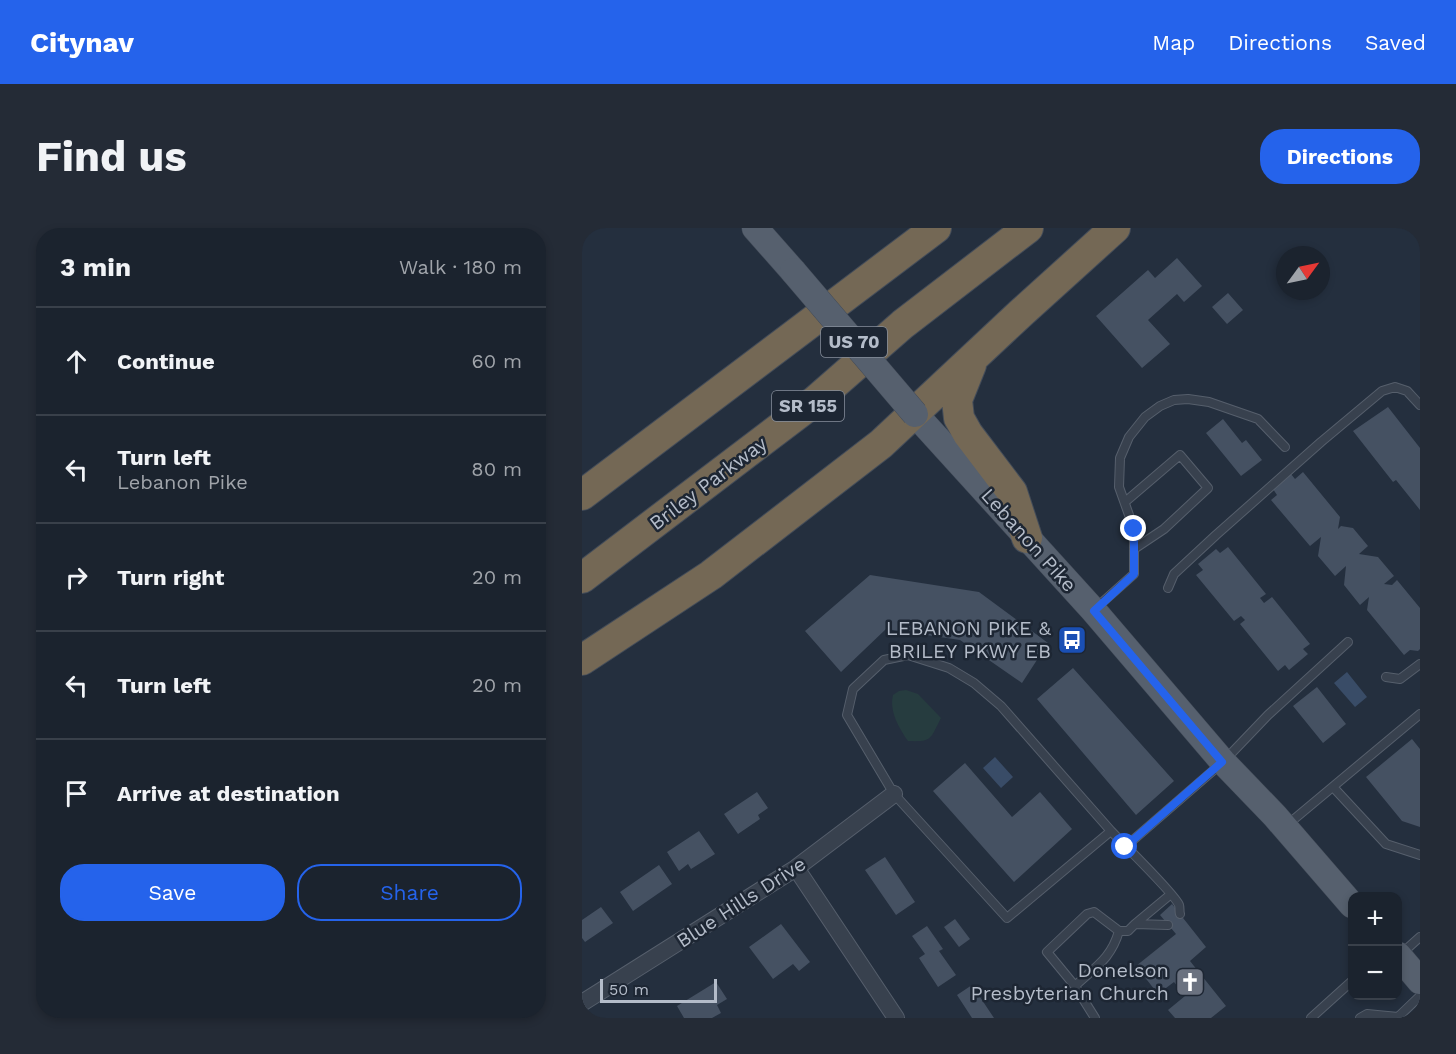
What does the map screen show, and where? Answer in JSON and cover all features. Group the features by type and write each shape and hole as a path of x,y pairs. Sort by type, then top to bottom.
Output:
{"highway":[{"name":"Briley Parkway","path":"582,578 815,401 903,324 1028,228"},
{"path":"582,660 711,575 881,444 1115,228"},
{"path":"582,495 933,229"},
{"path":"974,358 957,400 959,418 968,434 1012,492 1027,538"}],"main road":[{"name":"Lebanon Pike","path":"756,228 915,414 1094,611 1222,762 1348,899"},
{"path":"1402,961 1420,981"}],"street":[{"name":"Blue Hills Drive","path":"582,1003 796,868 894,794"},
{"path":"796,868 896,1018"}],"lane":[{"path":"1168,588 1174,574 1321,442 1382,391 1395,387 1407,391 1420,405"},
{"path":"1094,611 1134,574 1134,529 1119,487 1120,458 1129,437 1144,417 1174,400 1209,402 1258,419 1285,447"},
{"path":"1125,502 1180,455 1208,488 1164,529 1134,549"},
{"path":"1125,847 1222,762 1268,715 1348,642"},
{"path":"1111,831 1007,918 894,794 847,715 853,688 884,660 908,655 950,668 974,683 992,698 1111,831 1125,847 1171,894 1179,903 1180,914"},
{"path":"1386,677 1400,679 1420,664"},
{"path":"1284,827 1420,714"},
{"path":"1333,786 1386,844 1420,855"},
{"path":"1095,1018 1075,986 1047,951 1087,914 1094,912 1119,931 1128,931 1171,894"},
{"path":"1135,924 1168,925"},
{"path":"1075,986 1108,955 1114,947 1119,931"},
{"path":"1402,953 1420,937"},
{"path":"1311,1018 1348,985"},
{"path":"1360,1018 1367,1014 1397,1018 1420,996"}],"green space":[{"path":"906,690 918,694 941,718 927,740 908,741 901,731 892,701 893,695"}],"water":[{"path":"1347,672 1367,697 1355,707 1334,683"},
{"path":"995,757 1013,777 1001,788 983,768"}],"building":[{"path":"1177,258 1202,286 1184,302 1177,294 1148,320 1170,344 1142,368 1096,316 1148,270 1155,278"},
{"path":"1228,293 1243,310 1227,324 1212,307"},
{"path":"1388,407 1420,448 1420,510 1396,480 1393,482 1353,431"},
{"path":"1223,419 1242,443 1246,440 1262,460 1241,476 1206,433"},
{"path":"1303,472 1340,517 1338,529 1341,526 1353,528 1368,546 1359,554 1378,557 1394,576 1384,584 1392,585 1397,580 1420,608 1420,649 1418,651 1410,650 1404,655 1367,610 1369,597 1360,605 1344,585 1346,566 1335,576 1318,556 1321,537 1310,546 1271,500 1277,495 1273,489 1291,474 1295,479"},
{"path":"1228,547 1266,594 1260,598 1264,603 1272,597 1310,644 1303,649 1308,654 1289,670 1285,665 1278,671 1240,624 1245,620 1241,616 1234,621 1196,575 1203,570 1198,564 1216,549 1220,553"},
{"path":"870,575 979,592 1048,643 1022,683 960,640 886,629 841,672 805,631"},
{"path":"1073,668 1174,781 1136,815 1037,699"},
{"path":"1317,687 1346,724 1323,743 1293,706"},
{"path":"1412,739 1420,749 1420,827 1402,821 1366,777"},
{"path":"965,763 1012,817 1040,792 1072,829 1014,882 933,791"},
{"path":"757,792 768,808 758,815 760,819 738,834 724,814"},
{"path":"699,831 715,854 691,869 688,864 679,871 667,852"},
{"path":"885,857 915,902 896,915 865,870"},
{"path":"659,865 672,884 633,911 620,892"},
{"path":"1172,904 1206,947 1190,961 1226,1006 1211,1018 1175,1018 1168,1010 1185,996 1174,982 1158,994 1136,966 1176,934 1160,915"},
{"path":"601,907 613,923 585,942 582,938 582,920"},
{"path":"955,919 970,939 959,947 944,927"},
{"path":"781,924 810,962 799,971 793,964 773,979 749,947"},
{"path":"927,926 943,949 939,951 956,975 938,987 919,958 925,954 912,936"},
{"path":"716,982 727,999 717,1005 721,1013 712,1018 684,1018 677,1006"},
{"path":"972,985 994,1018 972,1018 957,995"}],"place":[{"name":"LEBANON PIKE & BRILEY PKWY EB","path":"1072,640"},
{"name":"Donelson Presbyterian Church","path":"1190,982"}],"route":[{"path":"1125,847 1222,762 1094,611 1134,574 1134,529"}]}
